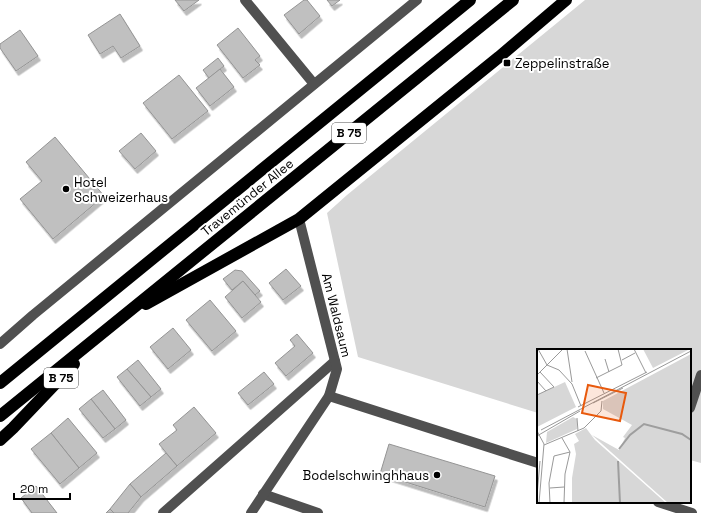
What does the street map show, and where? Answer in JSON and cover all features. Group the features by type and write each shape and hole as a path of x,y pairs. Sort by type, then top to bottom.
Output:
{"highway":[{"name":"Travemünder Allee","path":"0,383 470,0"},
{"name":"Travemünder Allee","path":"0,416 512,0"},
{"path":"118,319 300,220 338,187 499,57 566,0"},
{"name":"B 75","path":"0,440 108,328"}],"street":[{"path":"245,0 314,84"},
{"path":"0,344 33,315 417,0"},
{"name":"Am Waldsaum","path":"251,513 329,396 337,369 300,220"},
{"path":"163,513 335,361"},
{"path":"691,405 701,375"},
{"path":"329,396 537,463"},
{"path":"263,494 318,513"},
{"path":"662,503 692,513"}],"shaded area":[{"path":"585,0 701,0 701,463 691,460 691,349 537,349 537,413 358,357 327,213"}],"building":[{"path":"175,0 199,0 184,11"},
{"path":"304,0 307,0 320,16 299,34 284,15"},
{"path":"327,0 340,0 332,6"},
{"path":"120,14 140,46 121,58 113,46 100,54 88,35"},
{"path":"238,28 260,56 255,60 260,65 243,78 217,45"},
{"path":"20,30 38,56 16,71 0,48 0,44"},
{"path":"218,58 224,66 209,78 203,70"},
{"path":"220,69 234,87 210,106 196,88"},
{"path":"179,75 208,111 172,139 143,103"},
{"path":"141,133 156,151 135,169 119,151"},
{"name":"Hotel Schweizerhaus","path":"55,137 104,196 53,239 20,199 42,181 26,162"},
{"path":"286,269 301,286 283,300 269,283"},
{"path":"235,270 242,271 260,291 255,295 243,281 232,290 223,279"},
{"path":"243,281 261,302 242,318 225,297"},
{"path":"210,300 236,331 212,351 186,320"},
{"path":"173,328 191,350 168,369 150,347"},
{"path":"297,334 313,353 286,376 275,363 295,346 290,340"},
{"path":"138,360 161,389 151,397 127,369"},
{"path":"127,369 151,397 140,406 117,377"},
{"path":"264,372 274,384 248,405 238,393"},
{"path":"103,390 126,420 115,429 91,399"},
{"path":"91,399 115,429 103,438 79,409"},
{"path":"194,407 216,433 177,466 159,444 177,430 173,425"},
{"path":"68,418 97,453 79,468 51,433"},
{"path":"51,433 79,468 60,484 31,449"},
{"name":"Bodelschwinghhaus","path":"389,444 495,476 485,507 380,474"},
{"path":"166,453 177,466 141,497 130,484"},
{"path":"130,484 141,497 128,513 114,513 110,509"},
{"path":"36,486 57,513 32,513 21,498"},
{"path":"110,509 114,513 106,513"}],"place":[{"name":"Zeppelinstraße","path":"507,63"},
{"name":"Hotel Schweizerhaus","path":"66,189"},
{"name":"Bodelschwinghhaus","path":"437,475"}]}
